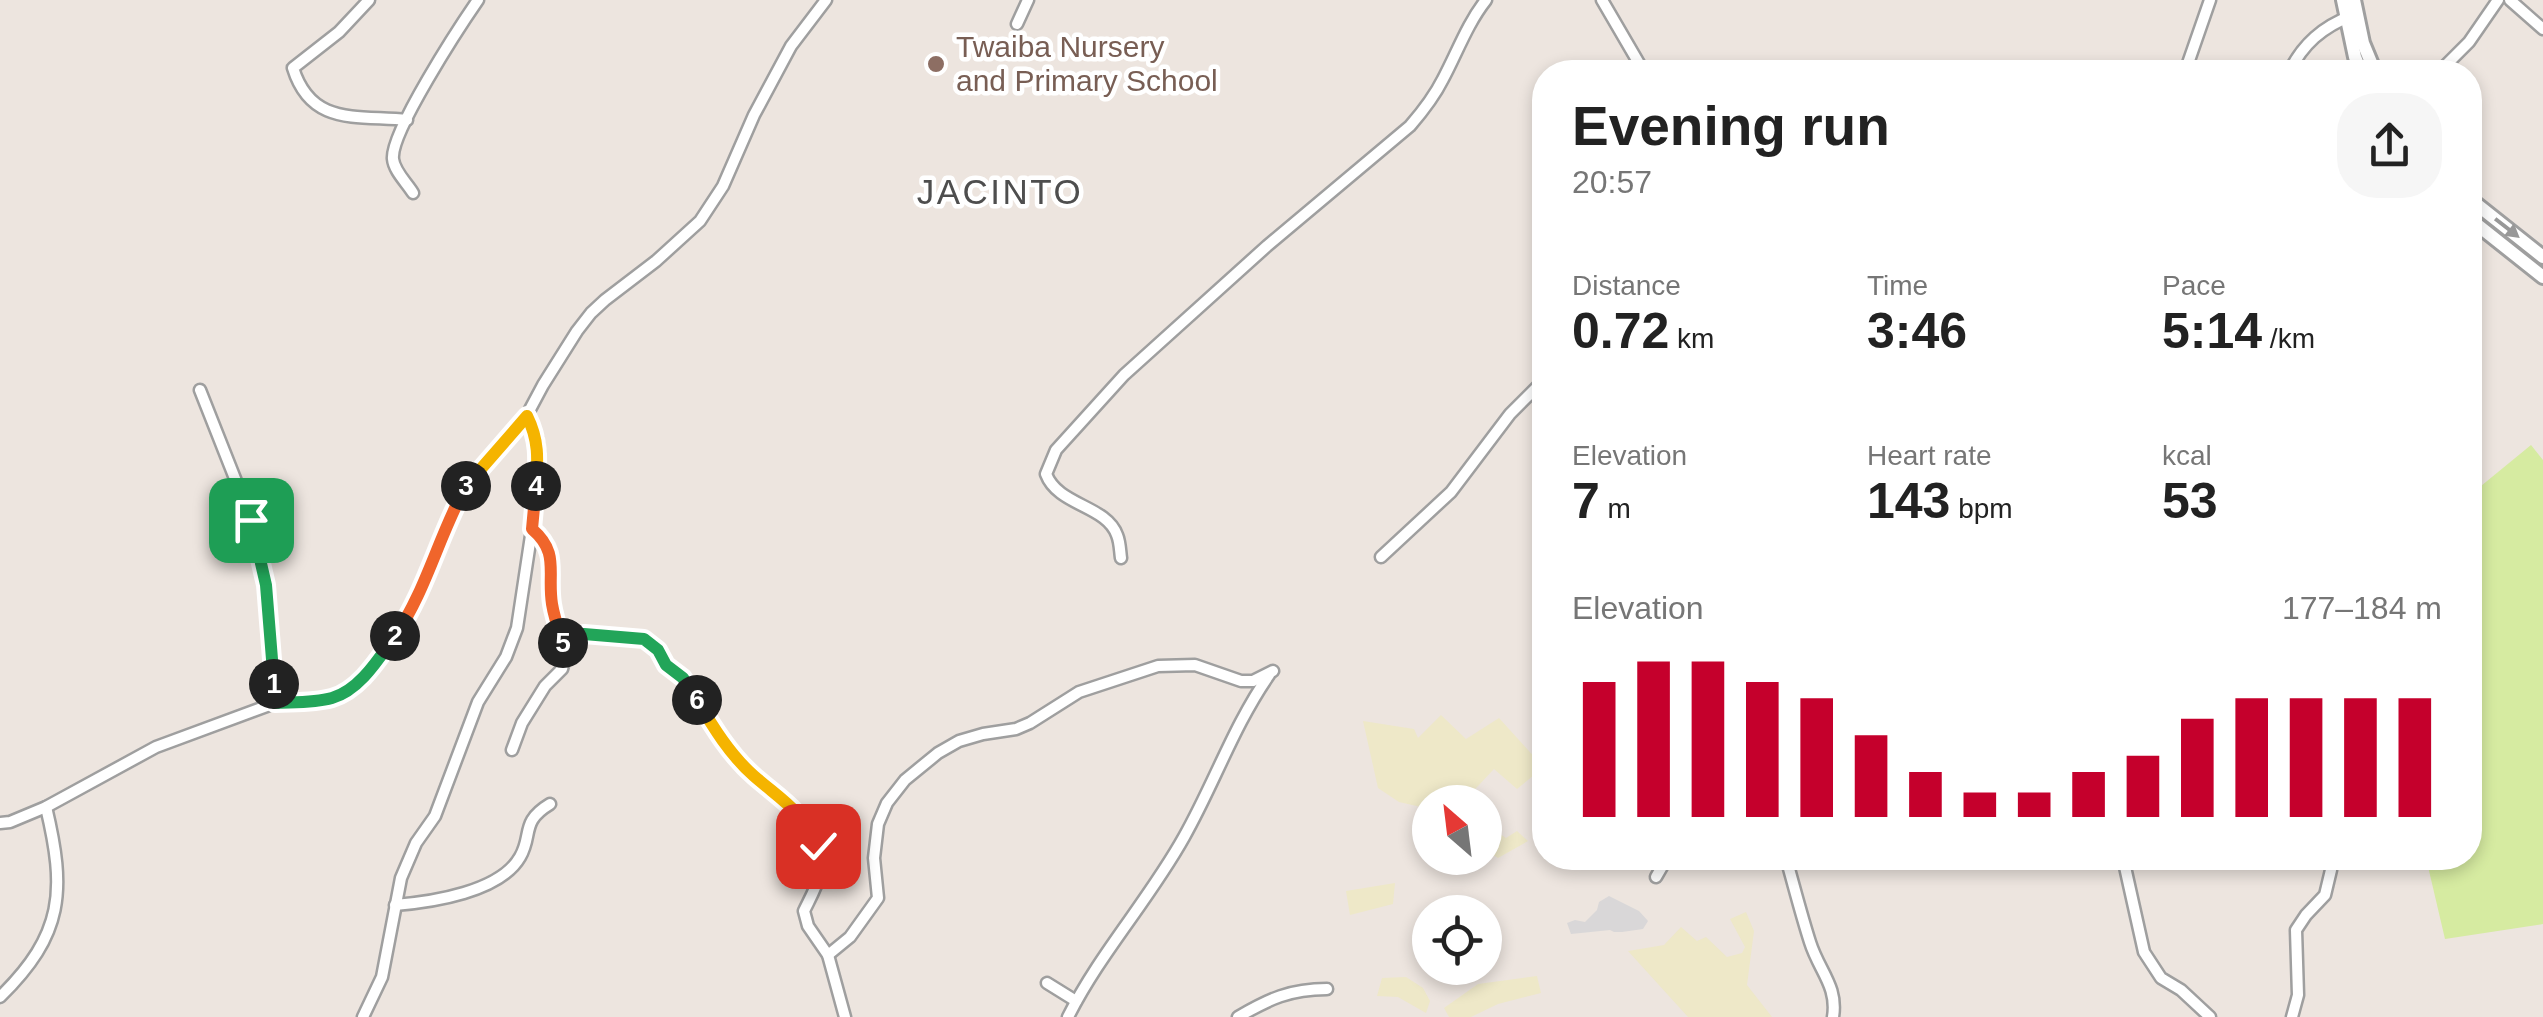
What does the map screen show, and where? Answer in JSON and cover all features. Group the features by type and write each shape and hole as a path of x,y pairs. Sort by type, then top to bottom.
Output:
{"street":[{"path":"369,0 339,32 293,68 298,84 316,106 332,113 406,120"},
{"path":"413,193 393,161 393,152 438,59 478,0"},
{"path":"0,823 46,807 156,747 275,703 344,694 378,659 400,628 465,488 527,416 591,314 700,221 723,186 754,115 791,46 826,0"},
{"path":"1017,24 1028,0"},
{"path":"1121,558 1112,526 1050,485 1046,474 1056,450 1124,375 1174,328 1410,126 1427,107 1486,0"},
{"path":"1602,0 1637,60"},
{"path":"2189,60 2210,0"},
{"path":"2342,0 2352,10 2370,60"},
{"path":"2450,60 2469,42 2498,0"},
{"path":"2510,0 2543,29"},
{"path":"2295,60 2308,41 2352,10"},
{"path":"2352,10 2357,60"},
{"path":"2482,209 2543,257"},
{"path":"2482,229 2543,277"},
{"path":"200,390 251,520 266,585 275,703"},
{"path":"1382,557 1451,492 1510,414 1532,392"},
{"path":"363,1017 382,977 400,878 416,842 435,816 478,702 506,657 517,628 539,452 527,416"},
{"path":"512,750 522,723 562,669 565,658 552,606 549,548 532,529"},
{"path":"563,643 584,634 652,643 666,665 683,678 725,744 752,776 783,798 801,817 818,846 822,862 821,880 804,910 808,926 828,955 845,1017"},
{"path":"828,955 850,937 878,898 875,843 887,804 905,780 938,753 959,741 1016,729 1080,692 1158,666 1195,664 1241,682 1253,681 1273,670 1252,700 1157,883 1119,932 1068,1017"},
{"path":"396,905 439,901 500,877 523,853 537,813 550,804"},
{"path":"0,997 37,955 56,903 58,858 46,807"},
{"path":"1656,877 1660,870"},
{"path":"1790,870 1816,959 1834,990 1833,1017"},
{"path":"2126,870 2144,952 2164,981 2182,990 2210,1017"},
{"path":"2292,1017 2298,995 2296,930 2325,895 2332,870"},
{"path":"1047,983 1076,1001"},
{"path":"1238,1017 1281,994 1326,989"}],"shaded area":[{"path":"1441,715 1466,739 1499,718 1532,754 1532,777 1517,789 1494,769 1479,785 1412,785 1412,805 1399,802 1378,788 1363,721 1414,729 1418,738"},
{"path":"1517,831 1528,841 1502,856 1502,835 1506,838"},
{"path":"1395,883 1393,904 1350,915 1346,891"},
{"path":"1609,896 1639,911 1648,921 1643,929 1571,934 1567,923 1585,922 1599,902"},
{"path":"1746,912 1754,931 1747,985 1772,1017 1688,1017 1628,951 1664,945 1681,927 1697,941 1706,937 1727,957 1742,953 1745,947 1730,919"},
{"path":"1537,976 1541,993 1498,1004 1471,1017 1449,1017 1444,1008 1477,985 1502,985 1502,981"},
{"path":"1406,977 1412,985 1423,988 1430,1001 1426,1013 1398,997 1377,996 1382,978"}],"green space":[{"path":"2531,445 2543,460 2543,924 2445,939 2429,870 2482,870 2482,485"}],"place":[{"name":"Twaiba Nursery and Primary School","path":"936,64"}],"district":[{"name":"JACINTO","path":"1000,192"}],"route":[{"path":"251,520 266,585 275,703 344,694 378,659 400,628 465,488 527,416 539,452 532,529 549,548 552,606 563,643 584,634 652,643 666,665 683,678 725,744 752,776 783,798 801,817 818,846"}]}
